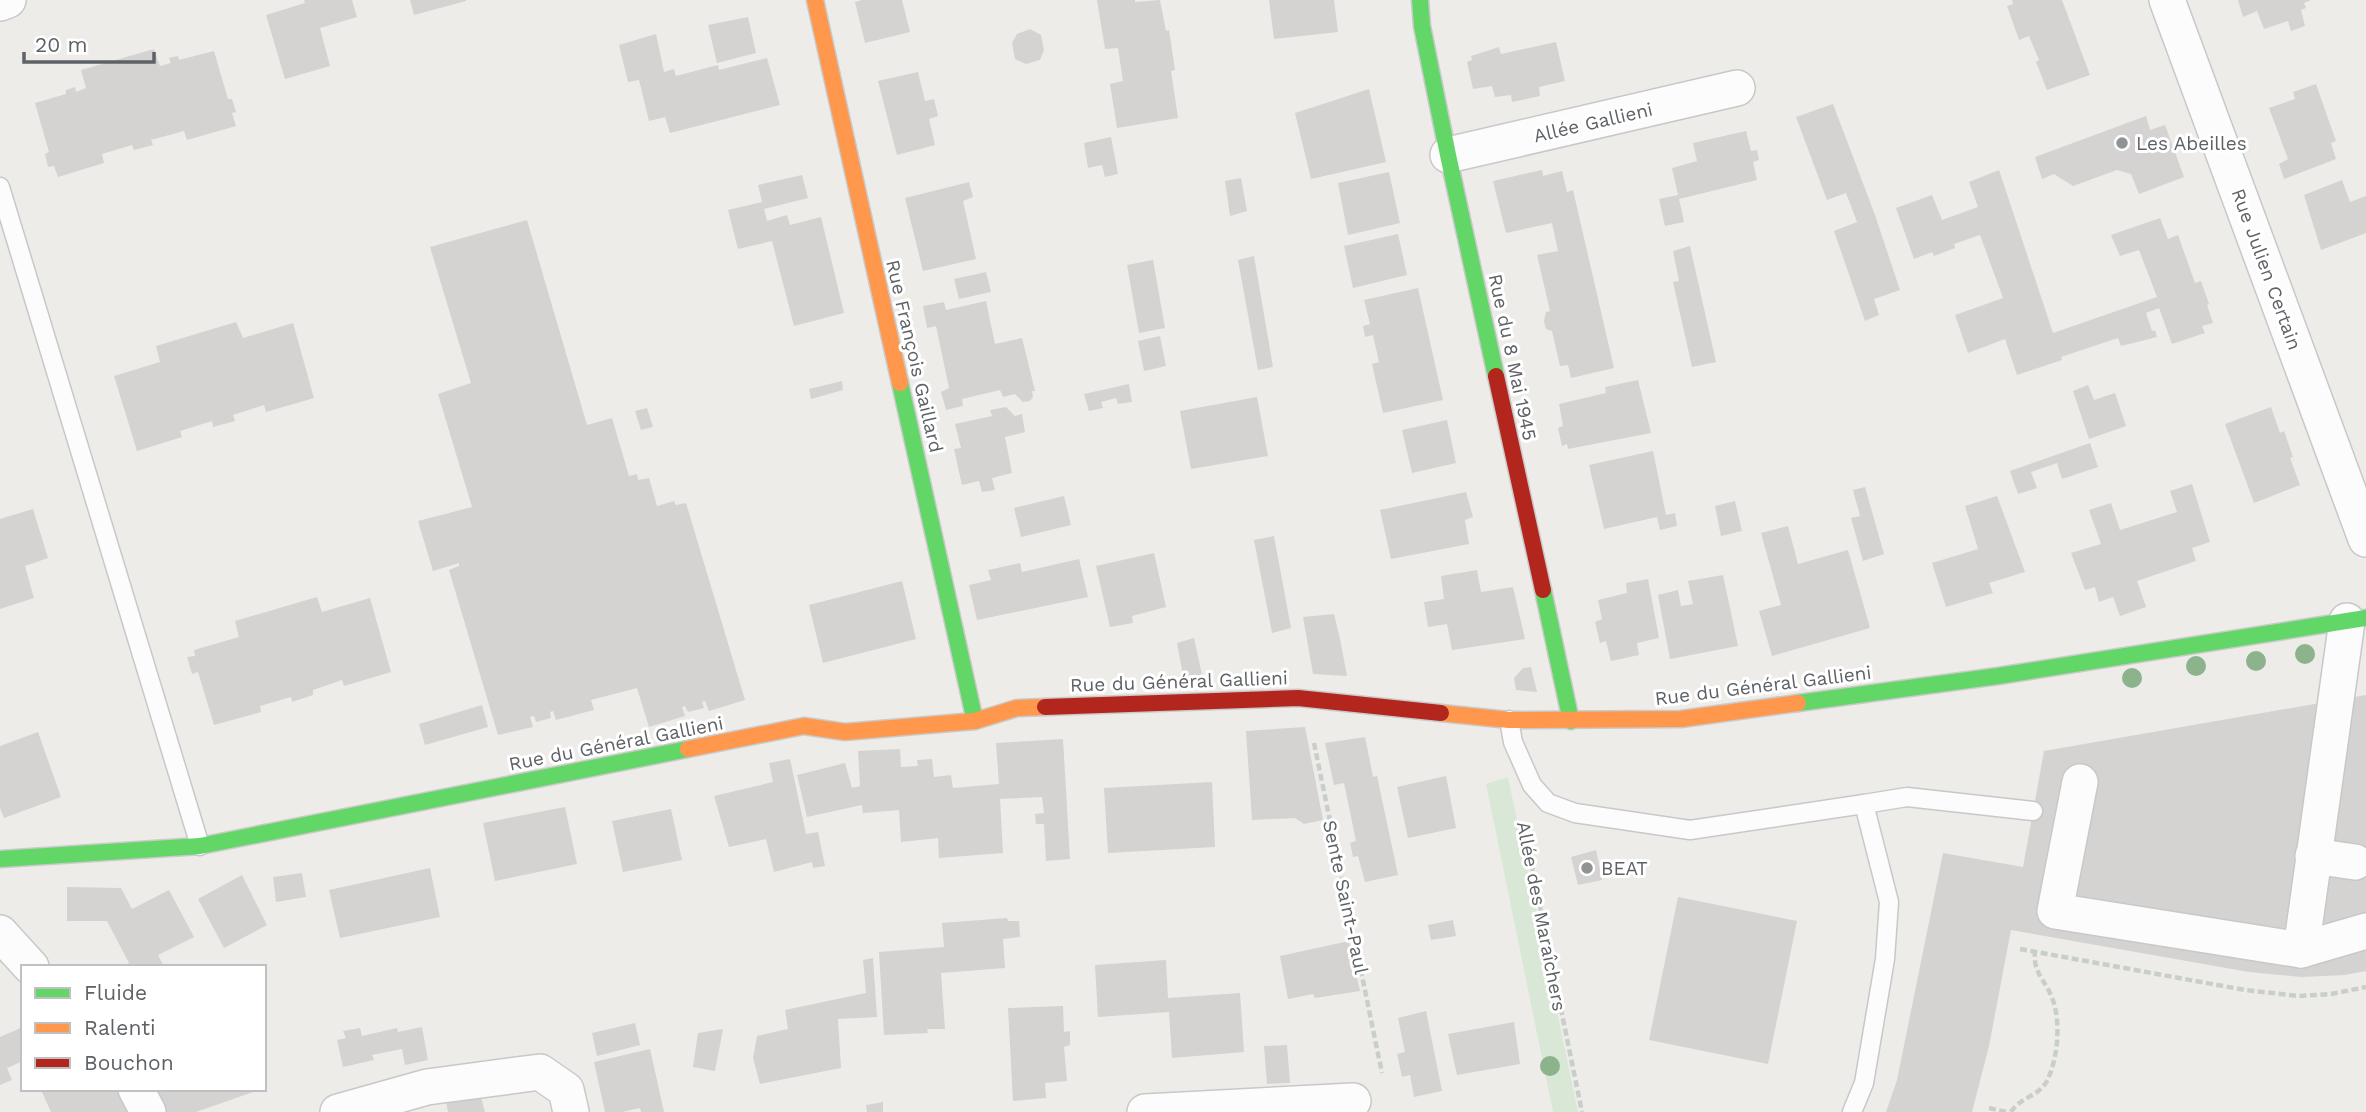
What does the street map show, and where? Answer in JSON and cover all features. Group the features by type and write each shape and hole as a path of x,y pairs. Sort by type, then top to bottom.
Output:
{"street":[{"path":"0,3 8,0"},
{"name":"Rue François Gaillard","path":"815,0 975,722"},
{"name":"Rue du 8 Mai 1945","path":"1420,0 1422,26 1448,155 1571,721"},
{"name":"Rue Julien Certain","path":"2167,0 2366,538"},
{"name":"Allée Gallieni","path":"1448,155 1738,89"},
{"path":"2301,950 2314,856 2356,619"},
{"name":"Rue du Général Gallieni","path":"0,859 200,846 804,726 845,732 975,722 1017,708 1305,698 1509,720 1681,719 1998,676 2356,619"},
{"path":"2080,782 2055,911 2301,950 2366,931"},
{"path":"2314,856 2355,862"},
{"path":"0,933 29,965"},
{"path":"338,1112 427,1087 540,1072 566,1090 570,1112"},
{"path":"137,1091 148,1112"},
{"path":"1145,1112 1353,1101"}],"lane":[{"path":"0,187 200,846"},
{"path":"1509,720 1513,743 1532,785 1548,803 1575,813 1690,830 1907,797 2033,811"},
{"path":"1852,1112 1867,1069 1885,960 1889,902 1864,804"}],"path":[{"name":"Sente Saint-Paul","path":"1305,698 1384,1084"},
{"name":"Allée des Maraîchers","path":"1521,811 1582,1112"},
{"path":"2020,949 2285,995 2331,994 2366,987"},
{"path":"1990,1108 2009,1112 2015,1105 2038,1093 2048,1079 2055,1049 2057,1012 2049,992 2036,972 2035,952"}],"green space":[{"path":"1508,777 1578,1112 1553,1112 1486,784"}],"building":[{"path":"304,0 352,0 357,17 320,28 330,66 285,79 266,15 305,3"},
{"path":"410,0 466,0 466,1 414,15"},
{"path":"902,0 910,32 865,43 855,2"},
{"path":"1097,0 1160,0 1166,31 1169,30 1175,70 1171,71 1178,118 1117,128 1110,84 1123,81 1118,48 1105,49"},
{"path":"1269,0 1334,0 1338,32 1274,39"},
{"path":"2012,0 2062,0 2090,75 2047,90 2029,36 2019,40 2007,6 2013,4"},
{"path":"2238,0 2311,0 2304,3 2306,8 2301,10 2305,26 2291,31 2288,21 2264,29 2257,11 2243,17"},
{"path":"748,17 756,53 717,63 708,25"},
{"path":"1030,29 1041,35 1044,50 1040,60 1026,64 1015,59 1012,43 1017,34"},
{"path":"656,34 664,72 674,69 676,76 718,65 719,70 767,58 780,105 670,133 665,117 649,121 639,80 628,82 619,45"},
{"path":"1556,42 1565,81 1539,87 1540,96 1512,102 1511,95 1495,97 1492,86 1473,89 1467,62 1472,60 1471,56 1499,47 1501,54"},
{"path":"154,49 160,66 171,63 169,58 178,56 179,60 214,51 228,99 232,99 236,112 232,113 236,126 187,140 184,131 151,140 153,145 134,150 132,145 102,154 104,163 58,177 54,166 48,167 45,154 49,152 35,103 66,94 66,90 75,87 76,92 86,88 81,70"},
{"path":"918,72 925,101 934,99 938,116 929,119 935,145 897,155 878,81"},
{"path":"2316,84 2336,141 2331,143 2336,159 2284,179 2279,164 2288,159 2269,108 2295,99 2293,92"},
{"path":"1369,89 1386,162 1311,179 1295,113"},
{"path":"1833,104 1900,290 1874,299 1879,315 1865,321 1834,231 1857,222 1846,193 1827,200 1796,117"},
{"name":"Les Abeilles","path":"2146,116 2150,130 2165,125 2184,177 2139,194 2131,174 2117,170 2073,186 2054,174 2042,179 2035,157"},
{"path":"1746,131 1751,151 1757,150 1759,160 1753,162 1757,180 1679,199 1684,222 1665,226 1659,199 1678,195 1672,168 1697,161 1693,143"},
{"path":"1111,137 1118,174 1105,177 1102,165 1088,168 1084,143"},
{"path":"1542,170 1543,176 1562,171 1567,192 1573,190 1614,368 1571,378 1568,365 1560,366 1552,331 1546,329 1544,321 1546,312 1550,311 1537,255 1558,251 1552,223 1506,233 1493,181"},
{"path":"1999,170 2053,333 2157,297 2139,250 2120,256 2111,235 2160,218 2168,239 2178,235 2195,283 2201,281 2213,323 2202,326 2205,333 2172,344 2159,308 2146,313 2157,337 2121,346 2118,338 2017,375 2005,339 1968,353 1955,315 2003,298 1980,235 1954,244 1955,248 1934,256 1932,252 1914,259 1896,208 1932,195 1942,220 1978,207 1969,182"},
{"path":"1389,172 1400,223 1348,235 1338,183"},
{"path":"802,175 808,198 764,209 767,221 787,215 790,225 821,217 844,313 794,326 772,241 738,249 728,210 762,202 758,185"},
{"path":"1241,178 1247,211 1230,216 1225,181"},
{"path":"2342,180 2350,202 2366,196 2366,233 2321,250 2304,195"},
{"path":"969,182 973,197 963,201 976,259 923,271 905,198"},
{"path":"527,220 587,425 612,418 629,476 637,474 638,480 649,478 657,506 674,501 676,505 686,503 745,700 709,711 705,701 702,702 704,708 688,712 685,706 682,707 685,716 649,727 637,688 591,700 594,710 556,720 553,711 550,712 551,718 536,722 534,716 530,717 533,727 498,735 449,570 459,566 459,563 433,571 418,521 472,507 438,394 471,383 430,247"},
{"path":"1398,234 1407,275 1353,288 1344,246"},
{"path":"1690,246 1716,362 1692,367 1673,282 1679,281 1673,251"},
{"path":"1254,256 1273,367 1258,370 1238,260"},
{"path":"1153,260 1165,328 1139,333 1127,265"},
{"path":"986,272 991,292 959,299 954,279"},
{"path":"1418,288 1443,400 1383,413 1372,364 1379,362 1373,335 1365,337 1363,326 1370,324 1364,300"},
{"path":"986,301 995,344 1022,338 1035,391 1032,391 1033,397 1030,401 1023,402 1015,394 1003,397 1000,390 962,399 963,406 946,410 941,392 949,388 936,326 927,328 923,306 944,302 946,310"},
{"path":"236,322 243,338 293,323 314,398 266,412 264,405 233,415 235,421 213,427 212,421 180,431 182,437 137,451 114,376 160,362 156,346"},
{"path":"1160,336 1166,366 1144,371 1138,341"},
{"path":"1638,380 1651,433 1568,449 1567,444 1562,446 1558,428 1563,426 1559,404 1606,393 1605,387"},
{"path":"842,381 843,390 811,399 809,389"},
{"path":"1129,384 1132,402 1118,404 1116,398 1101,402 1103,408 1089,411 1084,394"},
{"path":"2088,385 2094,400 2115,393 2126,426 2089,439 2073,391"},
{"path":"1257,397 1268,456 1191,469 1180,411"},
{"path":"1006,407 1015,416 1022,414 1025,432 1005,437 1012,473 992,478 995,490 982,492 979,481 962,485 954,449 961,448 955,424 992,416 990,410"},
{"path":"2271,407 2280,433 2284,431 2300,485 2254,503 2225,424"},
{"path":"647,408 653,427 641,430 635,411"},
{"path":"1447,420 1456,463 1412,473 1402,430"},
{"path":"2090,443 2098,467 2062,479 2057,463 2031,472 2037,488 2018,494 2010,471"},
{"path":"1653,451 1666,515 1675,513 1677,526 1660,530 1657,517 1604,529 1589,465"},
{"path":"2192,484 2210,542 2192,548 2196,561 2137,581 2146,607 2120,616 2113,597 2099,602 2095,587 2085,590 2071,553 2101,544 2089,510 2111,503 2120,530 2177,512 2170,491"},
{"path":"1865,487 1884,554 1863,561 1851,518 1860,516 1853,490"},
{"path":"1466,492 1473,517 1465,520 1469,544 1391,559 1380,510"},
{"path":"1064,496 1071,525 1021,537 1014,508"},
{"path":"1997,496 2025,572 1989,583 1993,593 1946,607 1932,563 1978,549 1965,506"},
{"path":"1735,501 1742,531 1721,536 1715,506"},
{"path":"33,509 48,558 25,566 34,598 0,609 0,519"},
{"path":"1788,526 1798,564 1848,550 1870,628 1772,656 1759,611 1781,605 1761,533"},
{"path":"1274,536 1291,628 1272,633 1254,540"},
{"path":"1154,553 1166,607 1132,616 1133,623 1110,627 1096,566"},
{"path":"1079,559 1088,597 977,620 969,585 991,580 988,570 1020,563 1022,572"},
{"path":"1477,570 1481,592 1513,587 1525,639 1452,650 1447,624 1428,627 1424,602 1444,599 1441,576"},
{"path":"1723,575 1738,646 1670,659 1658,595 1678,590 1681,606 1693,604 1688,581"},
{"path":"1648,579 1659,638 1637,643 1639,655 1611,661 1606,641 1600,643 1595,622 1602,619 1598,600 1627,593 1626,583"},
{"path":"902,581 916,639 823,663 809,605"},
{"path":"317,597 322,612 370,598 391,672 344,686 342,680 313,690 313,695 292,702 291,697 260,706 261,712 214,725 198,672 192,674 187,657 195,656 194,650 239,637 235,621"},
{"path":"1334,614 1347,676 1313,674 1303,617"},
{"path":"1194,638 1203,679 1184,680 1177,643"},
{"path":"1531,667 1537,692 1516,690 1514,678 1523,668"},
{"path":"2366,695 2366,971 2301,977 2249,972 2011,930 1989,1046 1972,1112 1886,1112 1897,1080 1943,853 2023,867 2044,751"},
{"path":"482,705 488,727 425,745 419,724"},
{"path":"1305,727 1323,820 1304,824 1295,818 1252,820 1246,731"},
{"path":"38,732 61,797 4,818 0,808 0,746"},
{"path":"1365,737 1373,777 1377,776 1398,875 1365,882 1358,856 1353,857 1350,843 1356,841 1344,783 1334,785 1325,743"},
{"path":"1063,739 1070,859 1046,861 1044,824 1036,824 1035,814 1044,813 1042,797 1000,799 1003,853 939,858 938,838 901,842 899,810 863,813 862,805 807,817 797,775 845,763 852,788 860,786 858,751 900,749 901,767 918,766 917,760 932,759 934,777 951,775 953,788 999,784 996,743"},
{"path":"790,759 806,834 818,832 825,866 813,868 812,862 774,872 766,839 729,847 714,796 773,782 769,763"},
{"path":"1446,776 1456,828 1408,838 1397,787"},
{"path":"1212,782 1215,847 1108,853 1104,788"},
{"path":"565,807 577,864 495,881 483,823"},
{"path":"671,809 682,860 623,872 612,821"},
{"name":"BEAT","path":"1596,850 1602,880 1578,885 1571,857"},
{"path":"430,868 440,917 340,938 329,890"},
{"path":"302,873 306,897 276,902 273,877"},
{"path":"242,875 267,925 224,948 198,899"},
{"path":"67,887 121,888 132,909 169,890 194,937 158,955 163,965 126,965 129,963 107,921 67,921"},
{"path":"1678,897 1797,921 1768,1064 1649,1040"},
{"path":"1007,918 1008,921 1019,921 1020,937 1003,939 1005,968 941,973 945,1029 927,1029 928,1033 884,1035 879,952 944,947 942,923"},
{"path":"1453,920 1456,936 1431,940 1428,925"},
{"path":"1349,941 1360,991 1315,998 1313,994 1288,999 1280,956"},
{"path":"873,958 877,1017 838,1019 841,1068 760,1084 753,1058 757,1036 788,1029 785,1010 866,993 863,960"},
{"path":"1166,960 1168,998 1240,993 1244,1052 1172,1058 1169,1012 1098,1017 1095,965"},
{"path":"1063,1006 1064,1032 1070,1031 1070,1045 1064,1047 1067,1081 1045,1083 1046,1098 1013,1101 1008,1008"},
{"path":"1426,1011 1442,1091 1414,1097 1410,1075 1402,1077 1397,1054 1405,1052 1398,1018"},
{"path":"1514,1022 1520,1064 1457,1075 1448,1034"},
{"path":"635,1023 640,1045 597,1056 592,1033"},
{"path":"422,1027 428,1060 405,1065 402,1049 372,1055 374,1060 343,1067 337,1040 346,1038 343,1031 360,1028 362,1036 397,1028 398,1032"},
{"path":"21,1028 21,1062 7,1068 12,1080 0,1085 0,1037"},
{"path":"723,1029 715,1071 693,1067 698,1033"},
{"path":"1287,1045 1290,1083 1267,1084 1264,1046"},
{"path":"650,1049 664,1112 641,1112 640,1108 605,1112 594,1062"},
{"path":"125,1091 135,1112 51,1112 42,1092"},
{"path":"156,1091 256,1091 196,1112 165,1112"},
{"path":"480,1094 485,1112 448,1112 446,1101"},
{"path":"883,1102 883,1112 867,1112 866,1105"}],"traffic: fast":[{"path":"1420,0 1422,26 1448,155 1496,376"},
{"path":"900,383 975,721"},
{"path":"1543,590 1571,721"},
{"path":"1798,703 1998,676 2366,618"},
{"path":"0,859 200,846 688,749"}],"traffic: slow":[{"path":"815,0 900,383"},
{"path":"1441,713 1509,720 1681,719 1798,703"},
{"path":"688,749 804,726 845,732 975,721 1017,708 1045,707"}],"traffic: jam":[{"path":"1496,376 1543,590"},
{"path":"1045,707 1298,698 1441,713"}],"place":[{"name":"Les Abeilles","path":"2122,143"},
{"name":"BEAT","path":"1587,868"}]}
